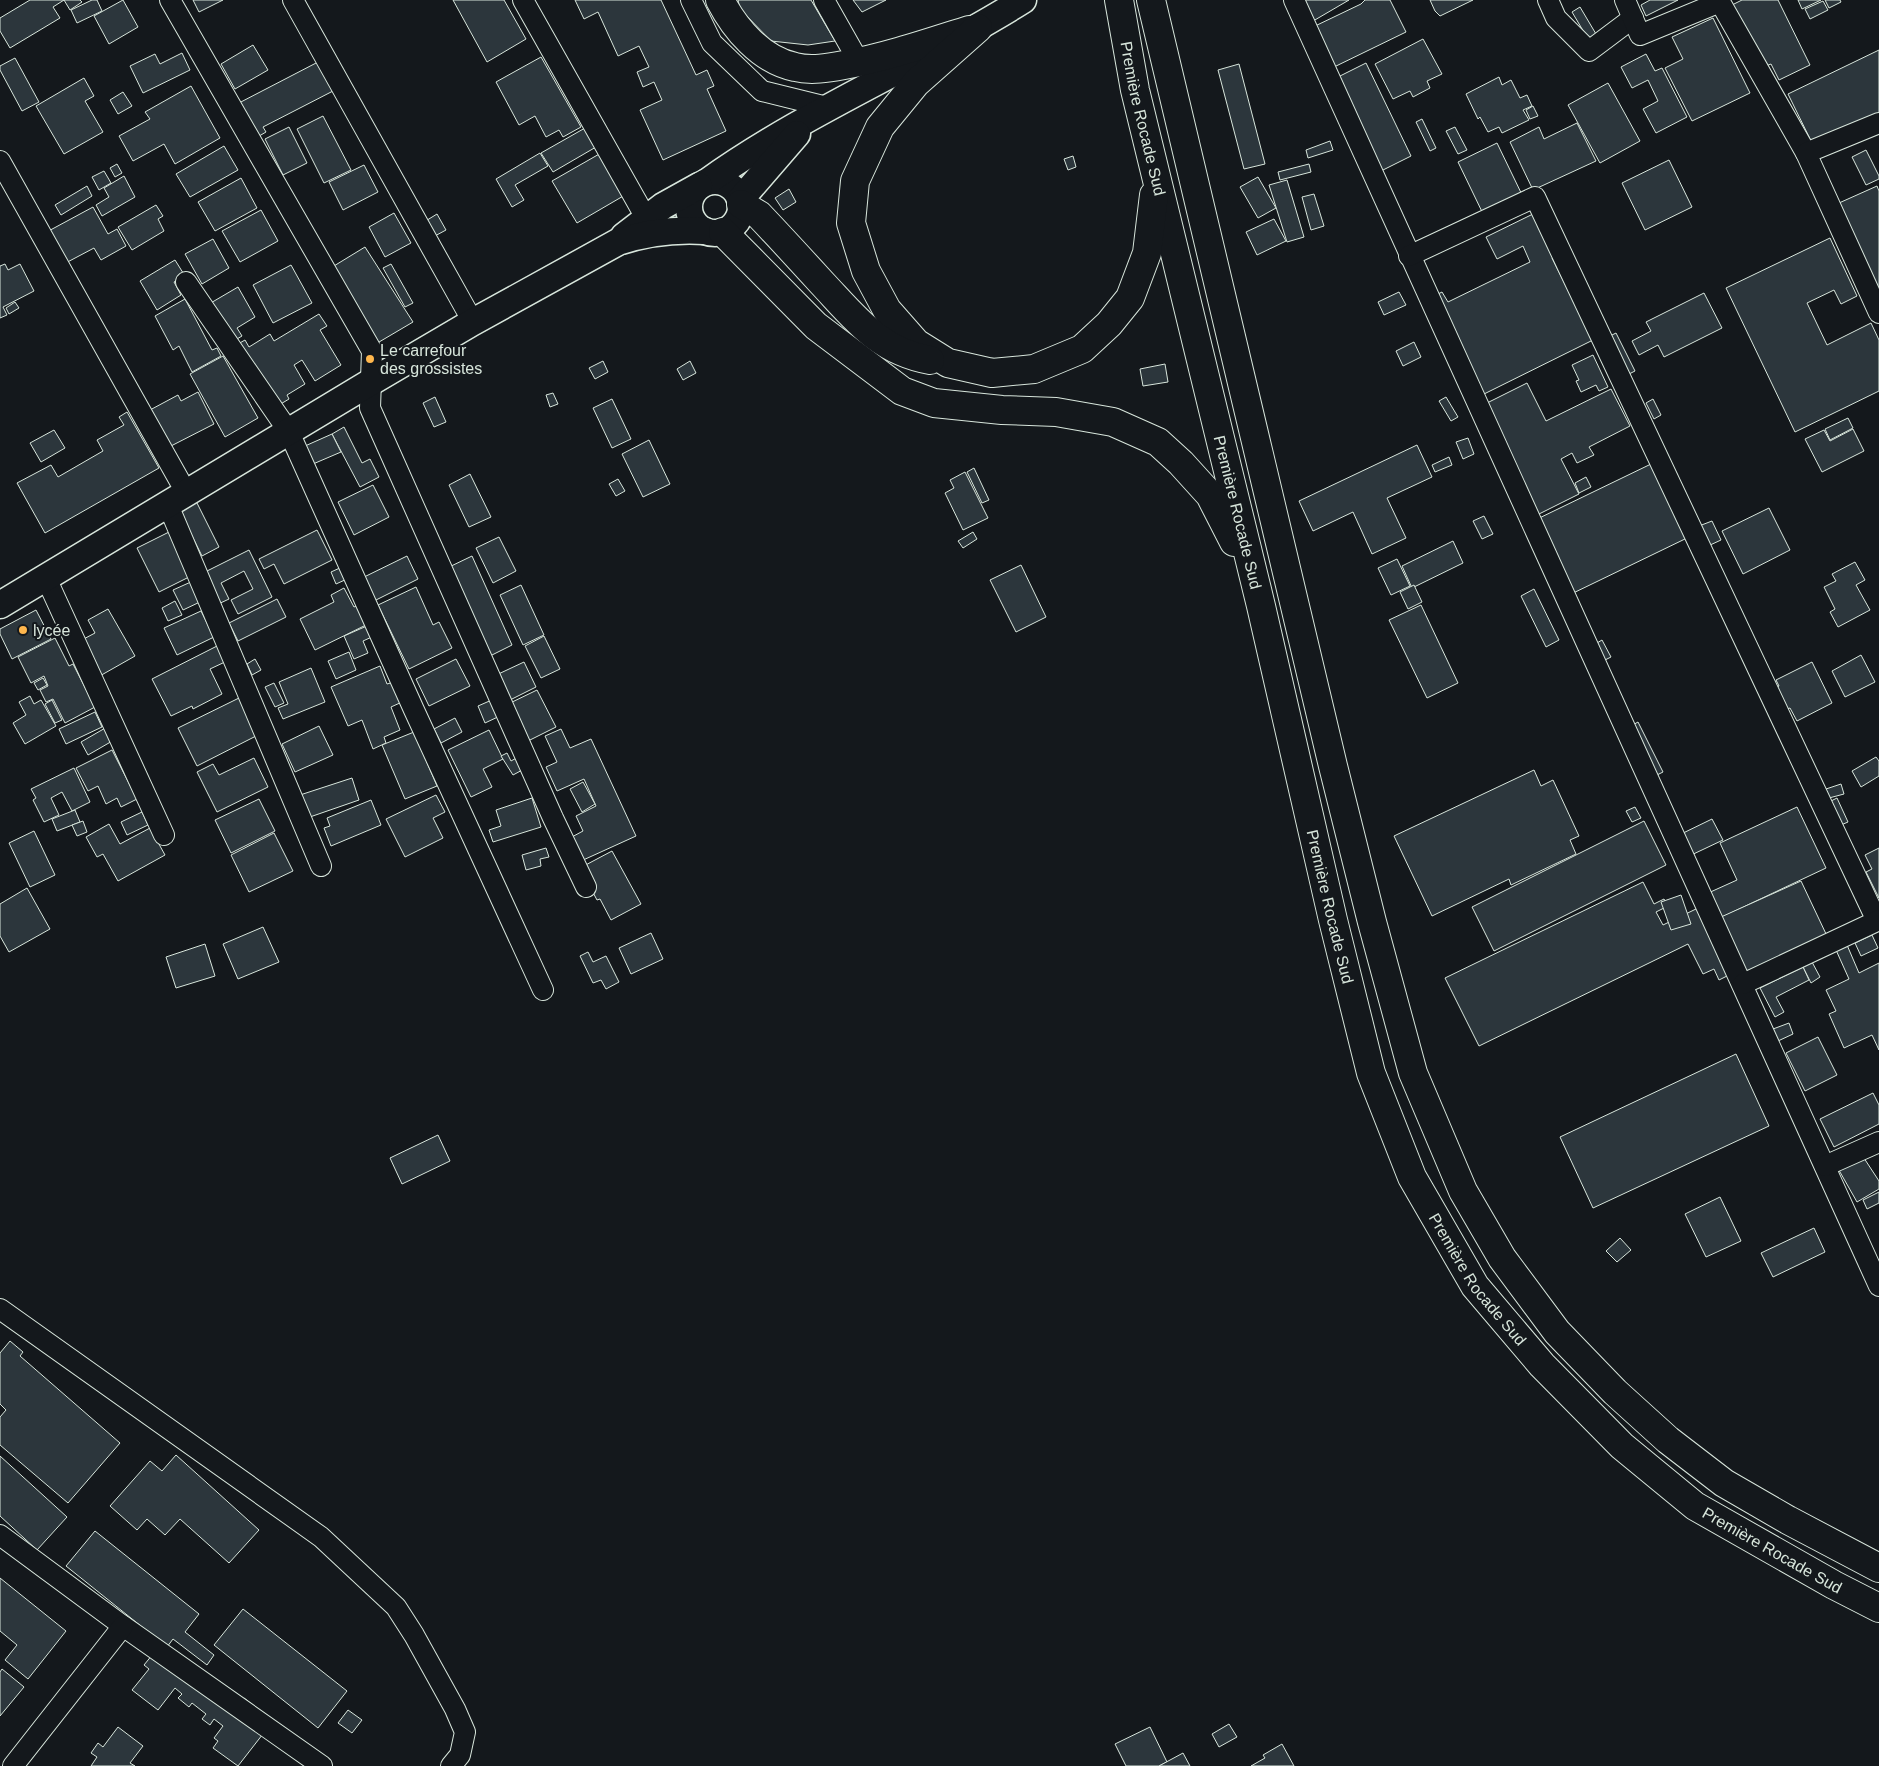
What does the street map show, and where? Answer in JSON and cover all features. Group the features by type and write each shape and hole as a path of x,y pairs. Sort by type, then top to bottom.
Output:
{"highway":[{"path":"720,0 728,16 744,35 764,52 778,62 794,67 812,69 876,59 978,28"},
{"name":"Première Rocade Sud","path":"1151,0 1333,766 1372,922 1413,1073 1463,1191 1502,1258 1557,1332 1615,1392 1668,1440 1724,1483 1788,1520 1879,1568"},
{"name":"Première Rocade Sud","path":"1119,1 1135,90 1261,606 1330,910 1371,1073 1412,1177 1475,1286 1542,1365 1622,1446 1695,1506 1834,1586 1879,1608"},
{"path":"948,363 916,343 887,310 866,271 851,223 855,181 880,127 916,83 978,28"},
{"path":"741,202 759,215 862,327 888,345 917,358 992,373 1034,370 1082,349 1109,324 1130,298 1147,253 1154,196 1135,90"},
{"path":"714,232 816,326 902,390 934,402 1002,410 1056,412 1112,422 1158,442 1181,463 1210,496 1226,526 1261,606"}],"main road":[{"path":"618,242 663,206 703,184 758,148 978,28 1023,0"},
{"path":"741,202 774,158 821,113"},
{"path":"2,597 46,578 473,322 618,242 639,235 661,231 714,232 731,228 741,212 741,202 733,188 716,180 703,184 693,192 689,210 692,219 698,226 714,232"}],"street":[{"path":"170,0 372,351 370,408 553,818 586,887"},
{"path":"292,0 473,322"},
{"path":"523,0 646,218"},
{"path":"691,0 712,43 762,91 821,113"},
{"path":"824,0 859,62"},
{"path":"1294,0 1879,1286"},
{"path":"1548,0 1556,18 1589,51 1629,9 1640,35 1721,1 1806,153 1879,313"},
{"path":"1806,153 1879,123"},
{"path":"0,161 177,499 321,866"},
{"path":"1409,256 1535,197 1878,920 1743,984"},
{"path":"186,282 289,432 543,990"},
{"path":"46,578 164,835"},
{"path":"1825,1166 1879,1142"},
{"path":"0,1309 322,1537 396,1607 446,1692 465,1732 460,1755 451,1766"},
{"path":"0,1535 123,1626 322,1766"},
{"path":"0,1757 13,1766 123,1626"}],"building":[{"path":"30,0 64,0 53,7 60,18 10,48 0,31 0,18"},
{"path":"64,0 80,0 82,2 70,10"},
{"path":"92,0 97,0 102,11 77,23 71,10"},
{"path":"123,0 138,27 109,44 94,16"},
{"path":"193,0 223,0 199,12"},
{"path":"453,0 504,0 526,39 487,62"},
{"path":"575,0 661,0 696,75 707,70 714,86 707,89 726,131 663,160 640,110 662,100 654,82 643,87 637,72 649,67 639,46 618,56 598,12 584,19"},
{"path":"738,0 811,0 835,41 808,45 771,41 740,9"},
{"path":"853,0 886,0 862,12"},
{"path":"1294,0 1349,0 1308,24"},
{"path":"1365,0 1390,0 1406,32 1332,68 1313,27 1361,4"},
{"path":"1430,0 1473,0 1440,16 1435,11"},
{"path":"1650,0 1678,0 1646,16 1641,5"},
{"path":"1742,0 1778,0 1810,65 1779,80 1771,64 1761,68 1730,6"},
{"path":"1798,0 1821,0 1802,9"},
{"path":"1825,0 1840,0 1841,2 1829,8"},
{"path":"1823,1 1828,10 1810,19 1805,9"},
{"path":"1580,7 1596,34 1588,39 1572,12"},
{"path":"1713,18 1750,93 1692,121 1665,68 1683,59 1672,37"},
{"path":"1423,39 1442,74 1427,81 1430,88 1413,97 1410,91 1393,99 1375,64"},
{"path":"253,45 268,70 235,89 221,64"},
{"path":"1879,50 1879,118 1815,149 1788,94"},
{"path":"182,53 190,70 143,93 130,66 155,54 160,64"},
{"path":"1646,54 1655,71 1662,68 1687,117 1656,133 1643,109 1658,101 1648,80 1632,88 1621,67"},
{"path":"541,57 581,127 563,137 559,130 546,137 535,116 519,125 496,82"},
{"path":"15,58 39,102 22,111 0,70 0,66"},
{"path":"318,62 333,91 263,127 266,132 254,139 237,104"},
{"path":"1366,63 1411,156 1381,171 1336,78"},
{"path":"1239,64 1265,164 1244,169 1218,70"},
{"path":"1499,77 1502,85 1511,80 1520,98 1527,95 1532,106 1523,110 1529,120 1502,133 1499,127 1488,132 1480,117 1478,119 1466,94"},
{"path":"84,78 94,96 85,101 103,132 64,154 36,106"},
{"path":"1608,83 1640,141 1600,163 1568,105"},
{"path":"191,86 220,138 175,164 164,144 133,161 119,136 150,119 145,112"},
{"path":"123,92 132,106 118,114 110,100"},
{"path":"1533,106 1538,116 1530,119 1526,110"},
{"path":"323,116 351,170 324,183 297,129"},
{"path":"1422,119 1436,148 1430,151 1416,122"},
{"path":"1577,123 1596,161 1533,190 1510,142 1539,127 1544,139"},
{"path":"289,127 307,163 283,175 265,139"},
{"path":"1455,127 1467,150 1458,154 1446,131"},
{"path":"585,128 596,147 553,172 541,153"},
{"path":"1330,141 1333,150 1308,158 1306,150"},
{"path":"1497,143 1526,203 1487,222 1458,162"},
{"path":"224,146 238,170 190,197 176,174"},
{"path":"1866,150 1879,179 1866,185 1852,157"},
{"path":"540,153 548,166 515,185 524,200 512,207 496,179"},
{"path":"601,153 625,195 577,223 552,181"},
{"path":"1073,156 1076,167 1068,170 1064,159"},
{"path":"1669,160 1692,207 1645,230 1622,183"},
{"path":"117,164 122,173 115,177 110,168"},
{"path":"1309,164 1311,172 1280,180 1278,172"},
{"path":"364,165 378,192 343,210 329,182"},
{"path":"104,171 111,183 99,190 92,177"},
{"path":"124,176 135,197 102,216 96,205 109,197 104,188"},
{"path":"1258,177 1276,208 1258,218 1240,187"},
{"path":"241,178 257,208 215,231 198,202"},
{"path":"1287,180 1304,237 1287,242 1269,185"},
{"path":"87,186 92,196 61,215 55,205"},
{"path":"1877,186 1879,191 1879,291 1839,203"},
{"path":"789,189 796,202 783,210 775,198"},
{"path":"1314,194 1324,226 1311,230 1302,197"},
{"path":"156,205 163,216 158,219 164,231 132,250 118,227"},
{"path":"93,207 108,234 117,229 126,246 101,260 94,248 60,266 43,234"},
{"path":"261,210 278,241 240,262 222,231"},
{"path":"394,213 411,243 385,257 369,227"},
{"path":"437,214 446,230 433,237 424,222"},
{"path":"1533,214 1554,257 1552,258 1593,340 1480,396 1432,297 1442,292 1448,302 1530,262 1523,246 1497,259 1486,237"},
{"path":"1274,219 1286,241 1257,255 1246,232"},
{"path":"1830,238 1857,296 1841,304 1834,290 1807,303 1827,345 1871,323 1879,340 1879,391 1795,432 1726,288"},
{"path":"213,239 229,268 202,284 185,254"},
{"path":"365,247 413,322 374,345 329,269"},
{"path":"175,260 185,276 174,282 181,295 157,310 140,281"},
{"path":"5,264 8,270 20,264 34,291 3,307 7,315 0,318 0,266"},
{"path":"391,264 413,303 405,307 383,268"},
{"path":"291,265 312,303 273,323 253,285"},
{"path":"238,287 255,317 237,328 242,336 232,342 209,304"},
{"path":"1399,292 1406,305 1384,315 1378,302"},
{"path":"1704,293 1722,328 1664,357 1658,345 1639,355 1632,341 1651,331 1646,322"},
{"path":"185,299 212,350 217,348 221,356 192,372 179,346 173,350 155,316"},
{"path":"15,302 19,308 9,314 6,308"},
{"path":"319,314 327,326 320,330 341,365 315,381 302,360 294,365 305,384 287,395 289,399 269,411 231,348 245,340 249,347 270,334 274,341"},
{"path":"1616,333 1635,371 1629,374 1610,336"},
{"path":"1414,342 1421,357 1403,366 1396,351"},
{"path":"1593,355 1608,387 1599,391 1596,385 1581,392 1576,381 1579,380 1572,365"},
{"path":"223,356 258,418 225,437 190,374"},
{"path":"603,361 608,372 595,379 589,368"},
{"path":"690,361 696,373 683,380 677,369"},
{"path":"1165,364 1168,382 1143,386 1140,369"},
{"path":"1527,383 1546,421 1611,389 1630,426 1589,447 1594,455 1577,463 1572,453 1561,459 1579,494 1535,516 1481,406"},
{"path":"198,392 214,424 169,447 150,410 178,395 181,401"},
{"path":"553,393 558,404 550,407 546,395"},
{"path":"435,397 446,422 434,427 423,403"},
{"path":"1446,397 1458,417 1451,421 1439,401"},
{"path":"612,399 631,439 612,448 593,408"},
{"path":"1653,399 1661,415 1654,419 1646,403"},
{"path":"127,412 159,468 45,533 17,483 51,465 58,477 103,451 97,440 124,425 119,417"},
{"path":"1848,418 1853,428 1830,440 1825,429"},
{"path":"344,427 362,463 370,459 379,477 360,487 332,434"},
{"path":"1853,429 1864,451 1822,472 1805,439 1824,430 1830,441"},
{"path":"54,430 65,448 41,462 30,443"},
{"path":"332,434 341,452 313,464 305,446"},
{"path":"1468,438 1474,454 1463,459 1456,442"},
{"path":"649,440 670,484 643,497 622,454"},
{"path":"1417,445 1432,477 1387,498 1406,538 1372,554 1353,512 1313,531 1299,501"},
{"path":"1449,457 1452,465 1435,472 1432,465"},
{"path":"1651,464 1687,538 1565,597 1529,523"},
{"path":"974,468 989,500 982,503 967,472"},
{"path":"965,472 988,518 963,530 945,493 954,488 950,480"},
{"path":"470,474 491,517 469,527 449,485"},
{"path":"1586,477 1591,487 1579,493 1575,483"},
{"path":"618,479 625,491 616,496 609,484"},
{"path":"373,485 389,517 354,535 338,502"},
{"path":"196,501 219,547 202,556 179,510"},
{"path":"1769,508 1790,550 1743,574 1722,531"},
{"path":"1484,516 1493,534 1482,539 1473,521"},
{"path":"1712,521 1721,540 1708,546 1699,526"},
{"path":"317,530 332,560 284,584 274,564 264,569 259,559"},
{"path":"169,532 191,576 159,592 137,548"},
{"path":"973,532 977,539 963,548 958,541"},
{"path":"499,537 516,571 493,583 476,548"},
{"path":"1453,541 1463,563 1412,588 1402,566"},
{"path":"249,550 272,597 238,614 231,600 253,589 244,571 221,583 229,599 214,606 199,575"},
{"path":"407,556 418,579 370,603 358,580"},
{"path":"472,556 512,645 486,658 445,569"},
{"path":"1397,559 1410,586 1391,595 1378,568"},
{"path":"1855,562 1865,580 1856,585 1870,610 1838,627 1830,612 1835,609 1824,587 1836,581 1832,574"},
{"path":"1021,565 1046,617 1016,632 990,580"},
{"path":"342,567 347,579 336,584 331,572"},
{"path":"193,581 202,601 183,610 173,590"},
{"path":"521,585 544,635 523,645 500,595"},
{"path":"1414,585 1422,602 1408,609 1400,592"},
{"path":"416,587 433,625 439,622 452,648 409,669 378,605"},
{"path":"344,588 354,607 359,605 368,624 315,650 300,619 334,602 331,595"},
{"path":"1534,589 1559,640 1546,647 1521,596"},
{"path":"277,599 286,617 238,641 229,623"},
{"path":"175,601 182,615 168,621 162,608"},
{"path":"1421,605 1458,683 1427,698 1389,620"},
{"path":"108,609 135,656 98,677 78,642 95,633 88,620"},
{"path":"36,610 51,639 12,659 0,634 0,629"},
{"path":"201,611 214,637 177,655 164,628"},
{"path":"369,625 374,636 363,641 368,653 354,659 344,636"},
{"path":"544,636 560,669 541,678 525,646"},
{"path":"55,638 69,666 73,664 95,707 65,723 53,699 46,702 40,690 48,686 44,676 31,683 18,657"},
{"path":"1602,640 1611,657 1601,662 1592,646"},
{"path":"219,645 227,661 210,669 222,694 193,709 192,706 171,716 152,679"},
{"path":"349,652 356,670 336,679 328,661"},
{"path":"1861,655 1875,682 1845,697 1832,671"},
{"path":"255,659 261,670 252,675 247,664"},
{"path":"456,659 470,686 429,706 416,679"},
{"path":"524,662 536,687 504,703 492,677"},
{"path":"1812,662 1832,703 1797,721 1790,708 1787,709 1776,688 1779,686 1776,680"},
{"path":"380,666 387,684 394,682 402,702 391,707 400,730 384,737 386,743 373,749 362,720 348,726 331,687"},
{"path":"311,668 325,702 283,719 278,708 288,704 279,682"},
{"path":"43,678 47,685 38,690 34,683"},
{"path":"274,683 284,703 275,707 265,687"},
{"path":"537,690 556,727 522,744 504,706"},
{"path":"30,696 34,704 41,700 56,726 25,744 13,723 26,715 19,702"},
{"path":"239,698 258,735 197,766 178,728"},
{"path":"494,699 502,715 485,723 478,706"},
{"path":"52,700 62,720 55,723 45,704"},
{"path":"95,712 102,727 66,744 59,729"},
{"path":"455,718 462,732 441,743 434,729"},
{"path":"1638,722 1663,772 1649,779 1624,730"},
{"path":"319,726 333,755 295,772 282,744"},
{"path":"107,727 114,740 88,755 81,742"},
{"path":"561,729 570,748 591,739 636,836 581,861 570,838 583,831 576,816 596,806 584,779 557,791 546,767 557,762 545,736"},
{"path":"489,730 503,759 483,769 492,787 471,797 448,750"},
{"path":"414,732 437,786 405,799 382,745"},
{"path":"112,750 137,799 121,807 117,798 106,804 98,786 88,791 76,768"},
{"path":"507,753 511,761 520,756 526,768 513,775 501,756"},
{"path":"1876,757 1879,761 1879,776 1861,787 1852,771"},
{"path":"254,758 268,787 217,812 197,772 213,764 219,775"},
{"path":"74,768 90,802 72,811 62,792 51,798 59,815 44,822 33,800 36,798 31,789"},
{"path":"1534,770 1541,786 1553,780 1579,836 1570,840 1576,854 1511,885 1509,879 1432,916 1394,836"},
{"path":"352,778 359,800 307,818 300,795"},
{"path":"583,782 595,804 582,812 570,789"},
{"path":"1841,784 1844,794 1829,798 1826,789"},
{"path":"436,795 445,812 433,818 443,838 405,857 386,819"},
{"path":"532,798 541,827 493,842 489,830 501,826 496,810"},
{"path":"1837,798 1848,822 1834,828 1823,805"},
{"path":"259,799 275,831 231,853 215,820"},
{"path":"371,800 381,825 331,846 324,828 330,826 327,818"},
{"path":"1635,807 1641,818 1632,822 1626,811"},
{"path":"1797,807 1826,868 1718,919 1706,894 1737,880 1720,843"},
{"path":"75,810 80,822 57,831 52,819"},
{"path":"142,812 148,825 127,835 121,822"},
{"path":"1712,819 1723,840 1685,858 1675,837"},
{"path":"83,821 87,832 77,836 72,825"},
{"path":"1644,821 1666,865 1494,951 1472,907"},
{"path":"109,824 120,844 150,828 165,855 118,881 103,854 97,857 86,837"},
{"path":"34,831 55,875 30,887 9,843"},
{"path":"274,833 293,871 249,892 231,855"},
{"path":"546,848 549,857 540,859 541,866 526,870 522,855"},
{"path":"1879,848 1879,898 1866,872 1872,869 1865,855"},
{"path":"612,851 641,904 611,920 600,899 597,900 580,868"},
{"path":"1801,881 1827,936 1747,973 1721,917"},
{"path":"1643,882 1654,904 1664,899 1668,906 1656,912 1663,925 1698,908 1731,974 1719,980 1714,969 1703,974 1688,944 1479,1046 1445,978"},
{"path":"27,888 50,929 9,952 0,936 0,904"},
{"path":"1681,895 1691,924 1671,930 1661,902"},
{"path":"263,927 279,962 238,979 223,944"},
{"path":"651,933 663,959 631,974 619,948"},
{"path":"1872,935 1878,948 1861,956 1855,943"},
{"path":"205,944 215,976 176,988 166,957"},
{"path":"1847,945 1859,973 1879,963 1879,1050 1872,1035 1844,1048 1829,1014 1836,1011 1826,990 1849,979 1836,950"},
{"path":"588,952 593,962 606,956 619,982 606,989 601,980 593,983 580,956"},
{"path":"1812,962 1820,977 1811,983 1803,967"},
{"path":"1803,967 1809,980 1776,997 1784,1012 1775,1017 1760,988"},
{"path":"1789,1023 1793,1034 1778,1041 1773,1029"},
{"path":"1818,1037 1837,1075 1805,1091 1786,1053"},
{"path":"1736,1054 1769,1126 1593,1208 1560,1137"},
{"path":"1873,1093 1879,1105 1879,1124 1834,1147 1820,1119"},
{"path":"438,1135 450,1161 402,1184 390,1158"},
{"path":"1860,1152 1879,1181 1879,1189 1857,1202 1836,1165"},
{"path":"1879,1192 1879,1203 1867,1209 1863,1200"},
{"path":"1720,1197 1741,1241 1706,1257 1685,1214"},
{"path":"1814,1228 1825,1252 1773,1277 1761,1253"},
{"path":"1620,1238 1631,1250 1617,1262 1606,1251"},
{"path":"10,1341 23,1352 20,1356 120,1443 68,1503 0,1445 0,1417 6,1410 0,1404 0,1353"},
{"path":"176,1455 259,1530 229,1563 180,1519 165,1535 147,1519 137,1530 110,1506 150,1461 162,1471"},
{"path":"0,1456 67,1517 37,1550 0,1516"},
{"path":"95,1531 199,1614 185,1632 214,1655 207,1665 173,1639 167,1647 66,1566"},
{"path":"0,1578 66,1631 28,1679 5,1660 17,1645 0,1631"},
{"path":"243,1609 347,1691 318,1728 214,1645"},
{"path":"157,1649 173,1661 179,1653 239,1704 244,1698 259,1710 266,1730 238,1766 213,1748 218,1741 214,1738 223,1726 214,1719 210,1725 202,1719 206,1714 192,1703 189,1707 178,1698 182,1694 175,1688 158,1710 132,1690 149,1669 144,1665"},
{"path":"2,1669 24,1687 0,1716 0,1672"},
{"path":"348,1710 362,1720 352,1733 338,1723"},
{"path":"1229,1724 1237,1737 1219,1747 1212,1734"},
{"path":"118,1727 143,1746 130,1763 135,1766 91,1766 97,1757 91,1753 98,1743 103,1747"},
{"path":"1150,1727 1167,1762 1159,1766 1126,1766 1115,1744"},
{"path":"1282,1744 1294,1766 1251,1766 1265,1758 1263,1755"},
{"path":"1183,1753 1190,1766 1159,1766"}],"place":[{"name":"Le carrefour des grossistes","path":"370,359"},
{"name":"lycée","path":"23,630"}]}
